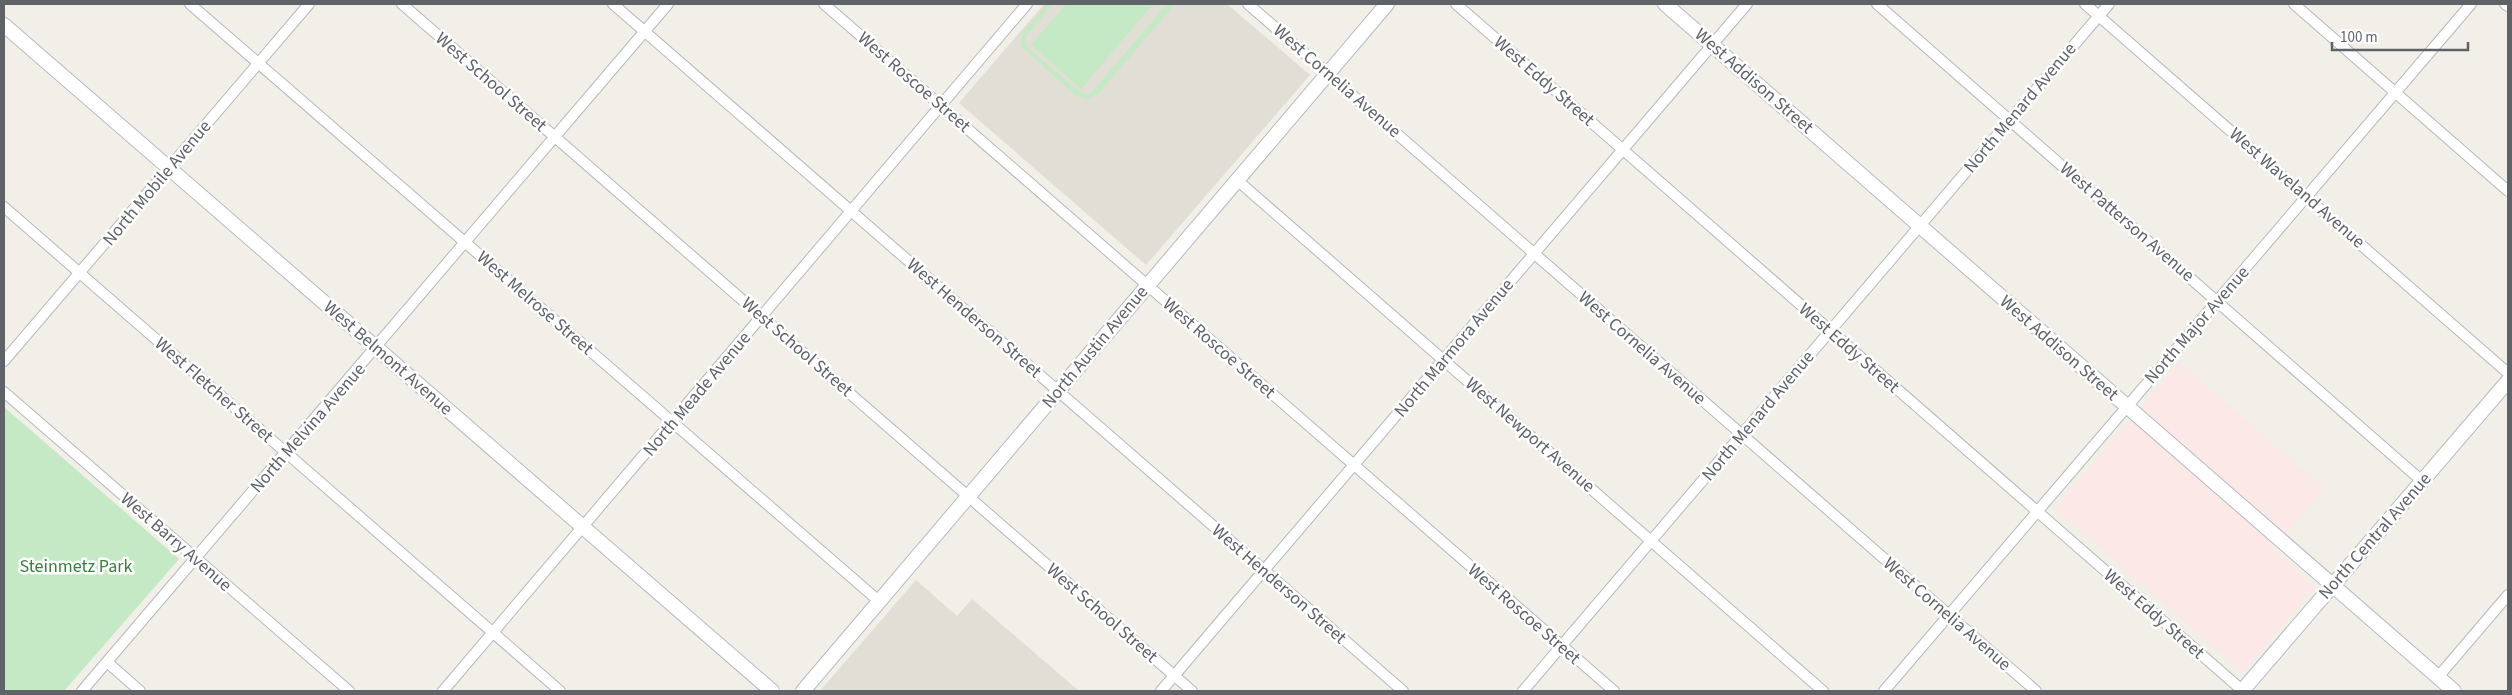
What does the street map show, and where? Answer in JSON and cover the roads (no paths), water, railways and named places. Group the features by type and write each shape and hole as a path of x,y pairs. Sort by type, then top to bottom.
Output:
{"street":[{"name":"West Melrose Street","path":"190,4 880,602"},
{"name":"North Mobile Avenue","path":"4,361 309,4"},
{"name":"West School Street","path":"402,4 1192,691"},
{"name":"West Henderson Street","path":"613,4 1403,691"},
{"name":"North Melvina Avenue","path":"82,691 668,4"},
{"name":"West Roscoe Street","path":"824,4 1614,691"},
{"name":"North Meade Avenue","path":"443,691 1027,4"},
{"name":"West Cornelia Avenue","path":"1248,4 2036,691"},
{"name":"North Austin Avenue","path":"804,691 1387,4"},
{"name":"West Eddy Street","path":"1456,4 2243,691"},
{"name":"West Addison Street","path":"1665,4 2454,691"},
{"name":"North Marmora Avenue","path":"1161,691 1747,4"},
{"name":"West Patterson Avenue","path":"1877,4 2422,481"},
{"name":"West Waveland Avenue","path":"2085,4 2508,373"},
{"name":"North Menard Avenue","path":"1523,691 2109,4"},
{"path":"2294,4 2508,191"},
{"name":"North Major Avenue","path":"1884,691 2471,4"},
{"name":"West Belmont Avenue","path":"4,25 772,691"},
{"name":"West Newport Avenue","path":"1237,180 1823,691"},
{"name":"West Fletcher Street","path":"4,207 560,691"},
{"name":"North Central Avenue","path":"2243,691 2508,381"},
{"name":"West Barry Avenue","path":"4,392 349,691"},
{"path":"2438,677 2508,595"},
{"path":"107,662 140,691"}],"park label":[{"name":"Steinmetz Park","path":"76,566"}]}
